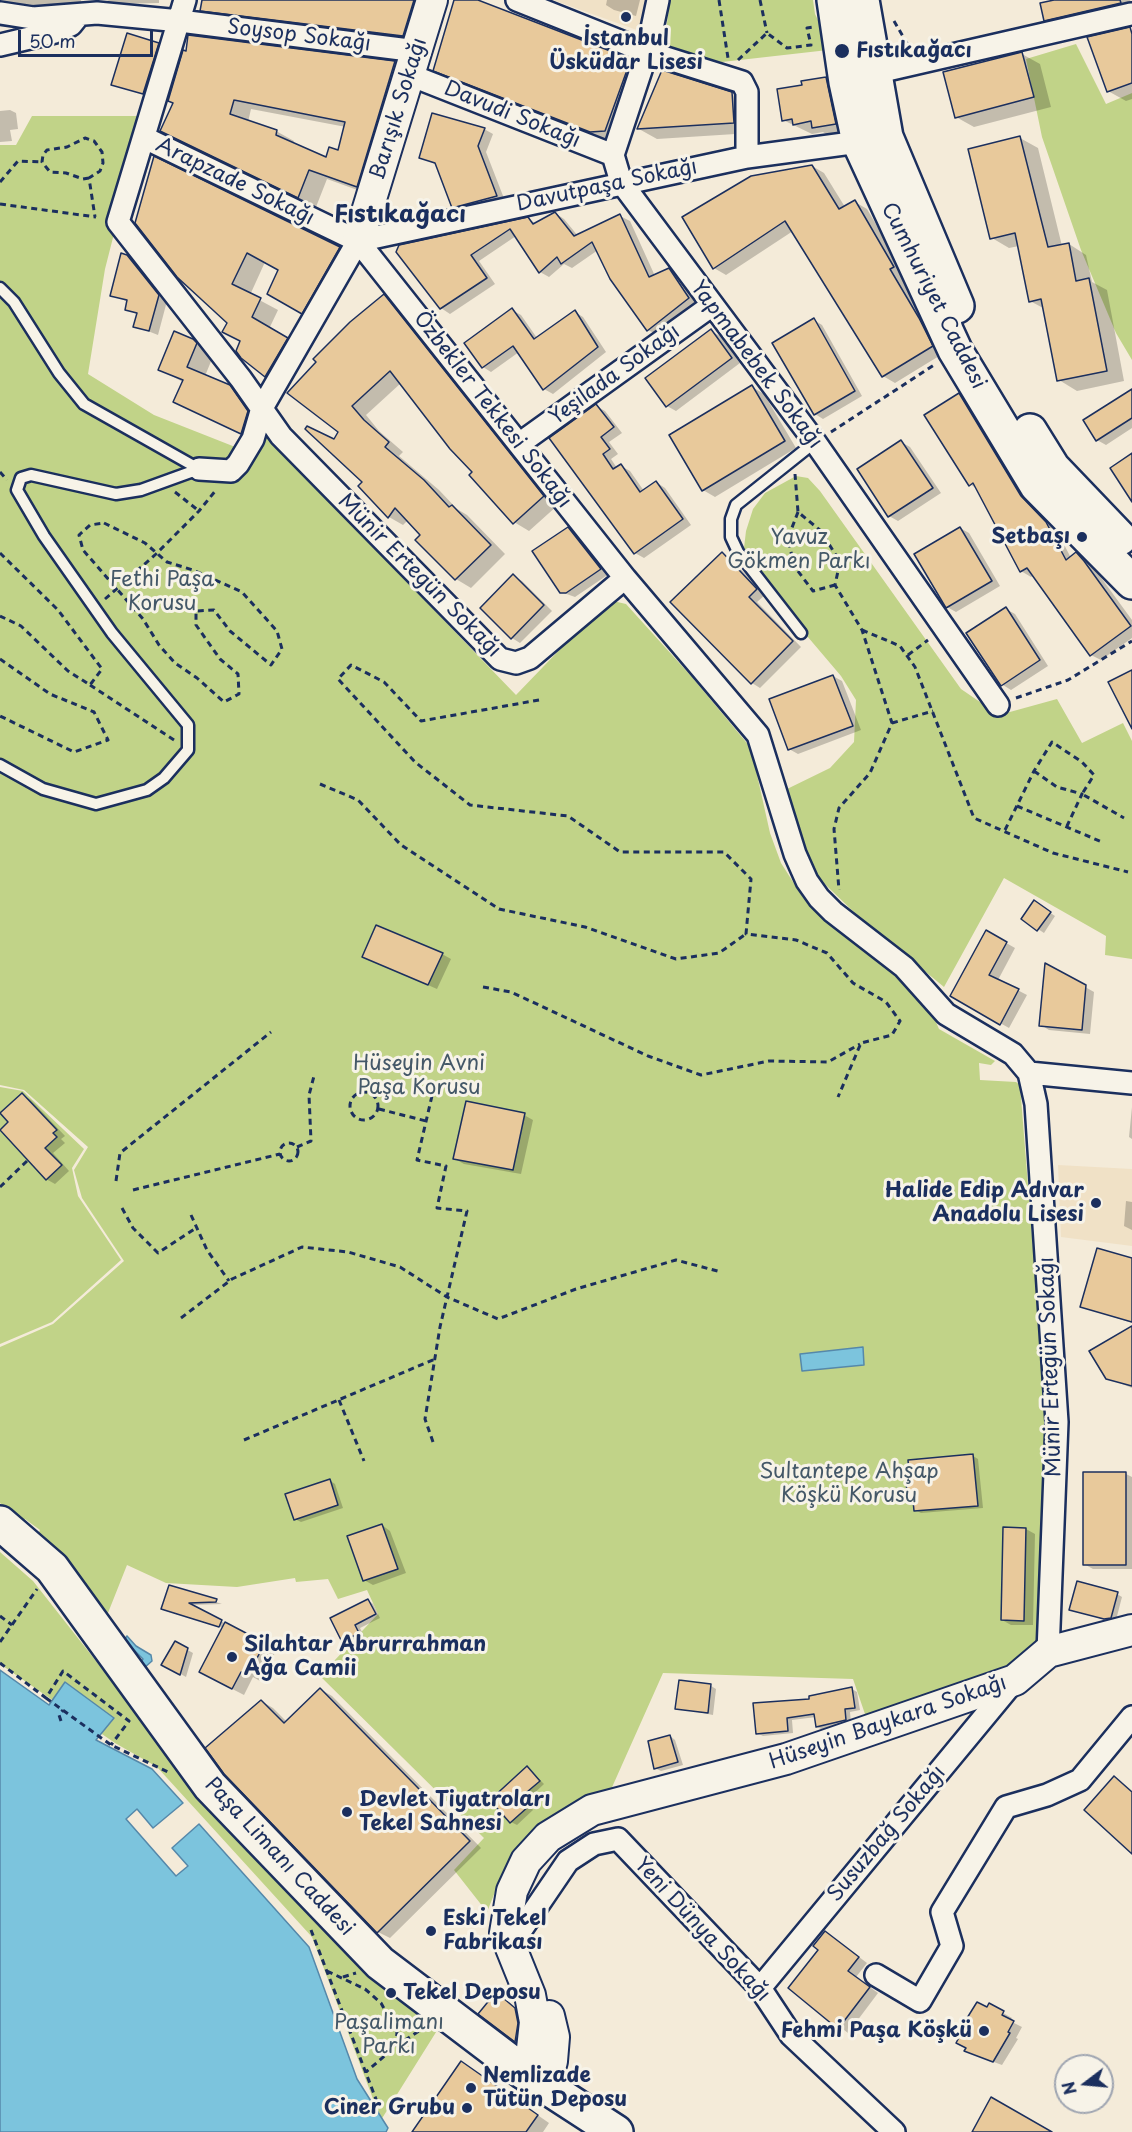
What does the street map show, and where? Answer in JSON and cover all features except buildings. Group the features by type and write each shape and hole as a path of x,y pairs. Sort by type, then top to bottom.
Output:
{"main road":[{"name":"Cumhuriyet Caddesi","path":"834,0 846,82 859,142 955,350 1037,486 1132,582"},
{"name":"Cumhuriyet Caddesi","path":"862,0 886,137 969,333 1053,468 1125,543"},
{"name":"Paşa Limanı Caddesi","path":"0,1523 52,1568 210,1786 380,1963 535,2080 616,2132"}],"street":[{"path":"118,222 185,0"},
{"name":"Barışık Sokağı","path":"231,471 254,439 262,408 358,241 432,0"},
{"path":"517,0 647,52 727,71 742,82 747,92 747,157"},
{"path":"613,155 647,52 658,0"},
{"path":"0,45 55,32 71,25 79,8"},
{"name":"Soysop Sokağı","path":"0,13 33,18 79,8 97,14 180,21 414,63"},
{"path":"874,73 1130,10"},
{"name":"Davudi Sokağı","path":"414,63 613,155"},
{"name":"Arapzade Sokağı","path":"145,138 358,241"},
{"name":"Davutpaşa Sokağı","path":"358,241 621,182 747,157 859,142"},
{"name":"Yapmabebek Sokağı","path":"613,155 621,182 711,306 815,442 998,705"},
{"name":"Münir Ertegün Sokağı","path":"118,222 262,408 281,436 500,659 516,663 530,658 625,579"},
{"name":"Özbekler Tekkesi Sokağı","path":"358,241 625,579"},
{"name":"Yeşilada Sokağı","path":"519,444 711,306"},
{"path":"199,469 231,471"},
{"path":"625,579 758,735 795,855 807,881 819,898 904,967 946,1014 1013,1054 1029,1072 1132,1083"},
{"name":"Münir Ertegün Sokağı","path":"1029,1072 1036,1104 1058,1422 1048,1652"},
{"name":"Hüseyin Baykara Sokağı","path":"535,2080 532,2049 535,2022 530,1995 512,1933 512,1891 526,1860 548,1837 592,1810 786,1759 1015,1680 1048,1652 1132,1630"},
{"name":"Susuzbağ Sokağı","path":"760,1988 1015,1680"},
{"path":"876,1975 920,2001 952,1946 942,1912 1006,1807 1047,1795 1080,1780 1132,1717"},
{"name":"Yeni Dünya Sokağı","path":"512,1933 568,1861 594,1844 618,1839 760,1988 791,2035 894,2132"}],"lane":[{"path":"0,288 14,302 59,373 84,404 199,469"},
{"path":"801,633 738,552 730,529 736,505 815,442"},
{"path":"0,765 43,789 96,804 147,790 164,778 188,750 188,725 94,608 22,501 17,490 21,478 31,475 116,494 141,490 199,469"}],"path":[{"path":"719,0 727,71"},
{"path":"760,0 767,33 787,48 811,45"},
{"path":"894,21 907,43"},
{"path":"727,71 767,33"},
{"path":"0,182 18,161 42,162 50,172 66,173 83,179 100,171 103,163 102,152 94,141 85,138 67,147 47,150 42,162"},
{"path":"89,178 95,217"},
{"path":"0,204 118,222"},
{"path":"815,442 955,350"},
{"path":"793,460 798,512 788,538 794,566 813,591 835,585"},
{"path":"94,608 118,589 200,511 231,471"},
{"path":"172,489 200,511"},
{"path":"798,512 821,531 840,562 835,585 862,630 892,723 870,773 839,808 834,829 836,875 845,921"},
{"path":"105,523 126,532 156,554 167,562 242,592 277,631 282,649 271,665 230,631 214,610 196,611 196,625 220,659 238,674 240,693 224,702 197,678 175,663 118,589 83,550 79,535 90,525 105,523"},
{"path":"0,553 58,610 102,669 90,685"},
{"path":"0,616 21,626 68,671 188,750"},
{"path":"908,655 945,627"},
{"path":"862,630 900,646 908,655 933,711 974,818 1053,853 1128,872"},
{"path":"998,705 1068,680 1132,641"},
{"path":"0,659 50,694 94,712 108,740 74,752 0,716"},
{"path":"538,700 421,721 384,682 351,664 338,680 415,762 470,805 568,816 620,852 724,852 751,879 746,934"},
{"path":"892,723 933,711"},
{"path":"1005,830 1034,771 1052,742 1082,762 1094,775 1067,826"},
{"path":"1034,771 1057,787 1082,795 1124,818"},
{"path":"320,784 358,800 401,846 499,909 585,927 676,959 719,953 746,934 796,940 827,953 853,983 886,1002 900,1021 892,1035 861,1043 828,1062 769,1061 701,1075 648,1056 511,992 483,987"},
{"path":"1017,806 1102,842"},
{"path":"116,1181 120,1153 271,1032"},
{"path":"838,1097 861,1043"},
{"path":"297,1147 311,1141 308,1105 314,1076"},
{"path":"433,1442 425,1419 447,1297 467,1211 437,1208 446,1166 417,1160 435,1083"},
{"path":"365,1091 377,1099 378,1108 373,1117 360,1120 350,1111 350,1101 356,1094 365,1091"},
{"path":"378,1108 426,1121"},
{"path":"286,1143 292,1143 297,1147 298,1153 294,1160 285,1160 280,1154 281,1147 286,1143"},
{"path":"133,1191 280,1154"},
{"path":"0,1187 28,1161"},
{"path":"122,1208 134,1228 158,1253 196,1228"},
{"path":"191,1215 207,1250 229,1281"},
{"path":"181,1318 229,1281 302,1247 348,1251 400,1267 447,1297 498,1318 576,1289 676,1260 721,1272"},
{"path":"244,1440 435,1359"},
{"path":"339,1400 364,1461"},
{"path":"0,1642 52,1568"},
{"path":"0,1616 12,1625"},
{"path":"0,1663 111,1745 168,1772 176,1780"},
{"path":"46,1698 63,1671 129,1721 111,1745"},
{"path":"60,1721 59,1715 63,1710"},
{"path":"310,1927 379,2108"},
{"path":"327,1971 365,1989 381,2003 397,2032 396,2046"},
{"path":"366,2072 396,2046 424,2027 435,2027 445,2014"}],"shaded area":[{"name":"İstanbul Üsküdar Lisesi","path":"553,0 654,0 648,34"},
{"name":"Halide Edip Adıvar Anadolu Lisesi","path":"1058,1165 1132,1169 1132,1246 1061,1237"}],"green space":[{"path":"670,0 813,0 815,14 823,30 828,50 722,62 663,53"},
{"path":"1076,44 1106,104 1132,93 1132,360 1116,333 1081,250 1042,137 1026,59"},
{"path":"32,116 144,116 105,269 88,374 154,415 253,454 267,437 516,695 568,641 613,601 626,604 691,676 751,748 770,833 781,863 802,896 832,923 905,979 929,1006 939,1029 995,1061 991,1065 979,1063 980,1080 1016,1082 1020,1085 1047,1425 1038,1642 1026,1660 866,1717 853,1679 663,1673 609,1794 521,1855 499,1882 487,1912 454,1870 484,1838 320,1676 378,1614 367,1590 338,1599 328,1579 296,1582 295,1578 237,1587 166,1583 127,1565 104,1623 80,1577 37,1536 40,1530 25,1519 21,1522 0,1503 0,1347 53,1324 124,1261 82,1198 74,1170 88,1147 24,1090 0,1085 0,145 16,145"},
{"name":"Yavuz Gökmen Parkı","path":"796,476 808,478 820,491 961,689 999,715 1057,699 1082,743 1123,723 1132,741 1132,959 1105,955 1106,936 1004,878 944,987 858,916 804,864 785,790 830,768 854,742 856,700 841,676 751,570 744,548 746,531 753,509 765,493"},
{"path":"0,1087 23,1091 84,1149 72,1168 78,1196 121,1260 52,1322 0,1344"},
{"name":"Paşalimanı Parkı","path":"0,1552 33,1581 203,1797 362,1962 438,2029 381,2120 312,1937 157,1767 115,1743 0,1664"}],"water":[{"path":"863,1347 864,1365 802,1371 800,1354"},
{"path":"127,1636 136,1646 151,1655 152,1661 144,1668 139,1664 143,1659 124,1640"},
{"path":"0,1670 49,1705 65,1682 114,1718 96,1740 152,1769 183,1803 153,1828 137,1809 126,1819 176,1876 188,1866 172,1848 199,1824 309,1947 357,2079 388,2128 386,2132 0,2132"}],"place":[{"name":"İstanbul Üsküdar Lisesi","path":"626,17"},
{"name":"Fıstıkağacı","path":"842,51"},
{"name":"Setbaşı","path":"1082,537"},
{"name":"Halide Edip Adıvar Anadolu Lisesi","path":"1096,1203"},
{"name":"Silahtar Abrurrahman Ağa Camii","path":"232,1657"},
{"name":"Devlet Tiyatroları Tekel Sahnesi","path":"347,1812"},
{"name":"Eski Tekel Fabrikası","path":"431,1931"},
{"name":"Tekel Deposu","path":"391,1993"},
{"name":"Fehmi Paşa Köşkü","path":"984,2031"},
{"name":"Nemlizade Tütün Deposu","path":"471,2088"},
{"name":"Ciner Grubu","path":"467,2108"}],"district":[{"name":"Fıstıkağacı","path":"400,215"}],"park label":[{"name":"Fethi Paşa Korusu","path":"162,592"},
{"name":"Hüseyin Avni Paşa Korusu","path":"419,1076"},
{"name":"Sultantepe Ahşap Köşkü Korusu","path":"849,1484"}]}
